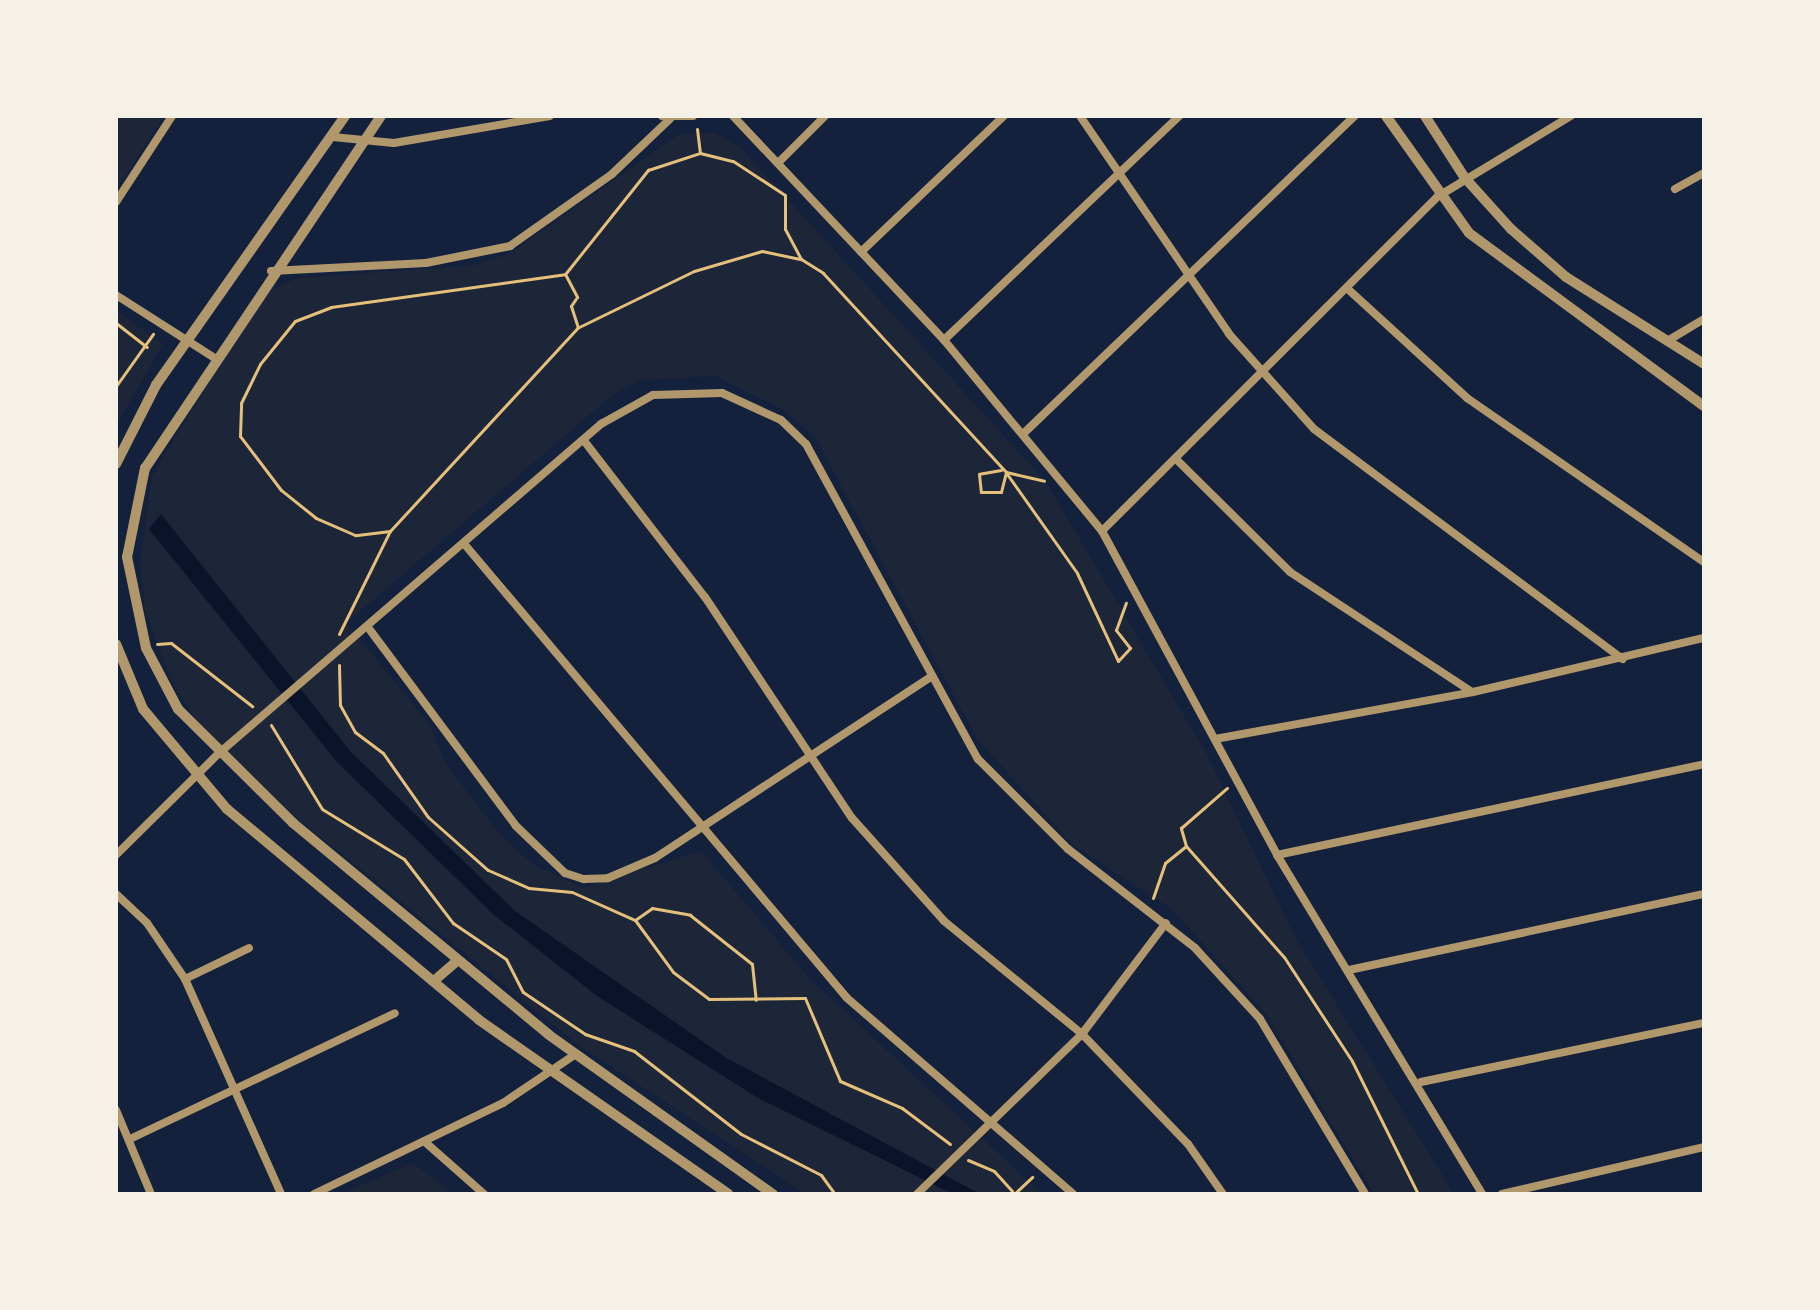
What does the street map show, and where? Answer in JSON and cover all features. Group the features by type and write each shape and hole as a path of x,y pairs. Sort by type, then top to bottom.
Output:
{"street":[{"path":"116,202 172,116"},
{"path":"116,464 139,413 345,116"},
{"path":"381,116 159,437 129,528 131,593 146,648 178,709 218,754 457,961 576,1054 773,1194"},
{"path":"333,137 362,144 550,116"},
{"path":"271,271 451,261 510,246 612,174 666,117 695,116"},
{"path":"733,116 780,161 944,340 1102,531 1277,855 1421,1082 1482,1194"},
{"path":"780,161 825,116"},
{"path":"861,252 1004,116"},
{"path":"1080,116 1122,171 1261,375 1393,494 1623,659"},
{"path":"944,340 1179,116"},
{"path":"1024,433 1355,116"},
{"path":"1386,116 1437,197 1504,265 1704,406"},
{"path":"1425,116 1465,178 1566,277 1704,364"},
{"path":"1102,531 1350,291 1437,197 1571,116"},
{"path":"1675,189 1704,173"},
{"path":"1350,291 1467,398 1704,562"},
{"path":"116,295 157,326 213,357"},
{"path":"1669,340 1704,319"},
{"path":"116,855 194,775 370,630 623,408 680,388 722,393 781,420 806,444 845,508 931,677 1005,792 1166,923 1260,1019 1365,1194"},
{"path":"585,442 705,597 807,755 852,818 944,921 1082,1034 1188,1144 1223,1194"},
{"path":"1177,460 1290,572 1473,692"},
{"path":"466,546 707,826 847,998 1073,1194"},
{"path":"370,630 516,826 565,873 608,878 707,826 807,755 931,677"},
{"path":"1215,739 1473,692 1704,638"},
{"path":"116,644 143,709 194,775 435,980 551,1074 728,1194"},
{"path":"1277,855 1704,764"},
{"path":"116,894 147,923 185,979 239,1088 281,1194"},
{"path":"1349,970 1704,894"},
{"path":"917,1194 962,1154 1082,1034 1166,923"},
{"path":"185,979 249,948"},
{"path":"435,980 457,961"},
{"path":"130,1139 395,1013"},
{"path":"1421,1082 1704,1023"},
{"path":"314,1194 425,1142 551,1074 576,1054"},
{"path":"116,1110 151,1194"},
{"path":"425,1142 484,1194"},
{"path":"1502,1194 1704,1147"}],"path":[{"path":"695,116 700,153"},
{"path":"801,259 762,251 735,258 577,328 390,531 355,535 316,518 281,490 240,436 241,403 260,364 295,321 331,307 565,274 648,170 700,153 733,161 785,195 785,229 801,259 844,292 1006,472 1077,573 1118,661 1130,648 1116,630 1119,617 1136,592"},
{"path":"565,274 577,297 571,306 577,328"},
{"path":"116,323 147,347"},
{"path":"116,386 147,347 157,326"},
{"path":"1006,472 1001,492 981,492 984,469 1061,479"},
{"path":"146,648 171,643 265,715 322,809 404,859 453,923 506,959 523,992 585,1034 634,1051 741,1134 821,1175 835,1194"},
{"path":"355,732 383,753 428,817 488,870 529,888 572,892 635,920 673,972 709,999 805,998 840,1081 902,1108 1013,1193 1047,1170"},
{"path":"1236,781 1181,828 1186,846 1284,957 1352,1061 1418,1194"},
{"path":"1146,908 1164,885 1165,863 1186,846"},
{"path":"635,920 652,908 690,915 752,964 756,1000"}],"shaded area":[{"path":"116,116 164,116 116,190"},
{"path":"715,133 741,148 1046,482 1206,753 1296,939 1454,1194 1374,1194 1267,1015 1172,909 1073,845 978,740 816,439 784,410 715,376 642,380 616,392 346,623 428,722 447,766 503,838 534,865 582,888 701,851 810,979 1042,1194 806,1194 577,1044 290,812 200,726 171,680 145,609 140,560 152,476 263,294 298,278 475,265 511,253 679,134"},
{"path":"116,311 163,344 116,426"},
{"path":"161,514 350,751 515,911 725,1057 980,1194 953,1194 758,1098 597,996 493,914 337,762 149,529"},
{"path":"413,1163 453,1194 340,1194"}]}
